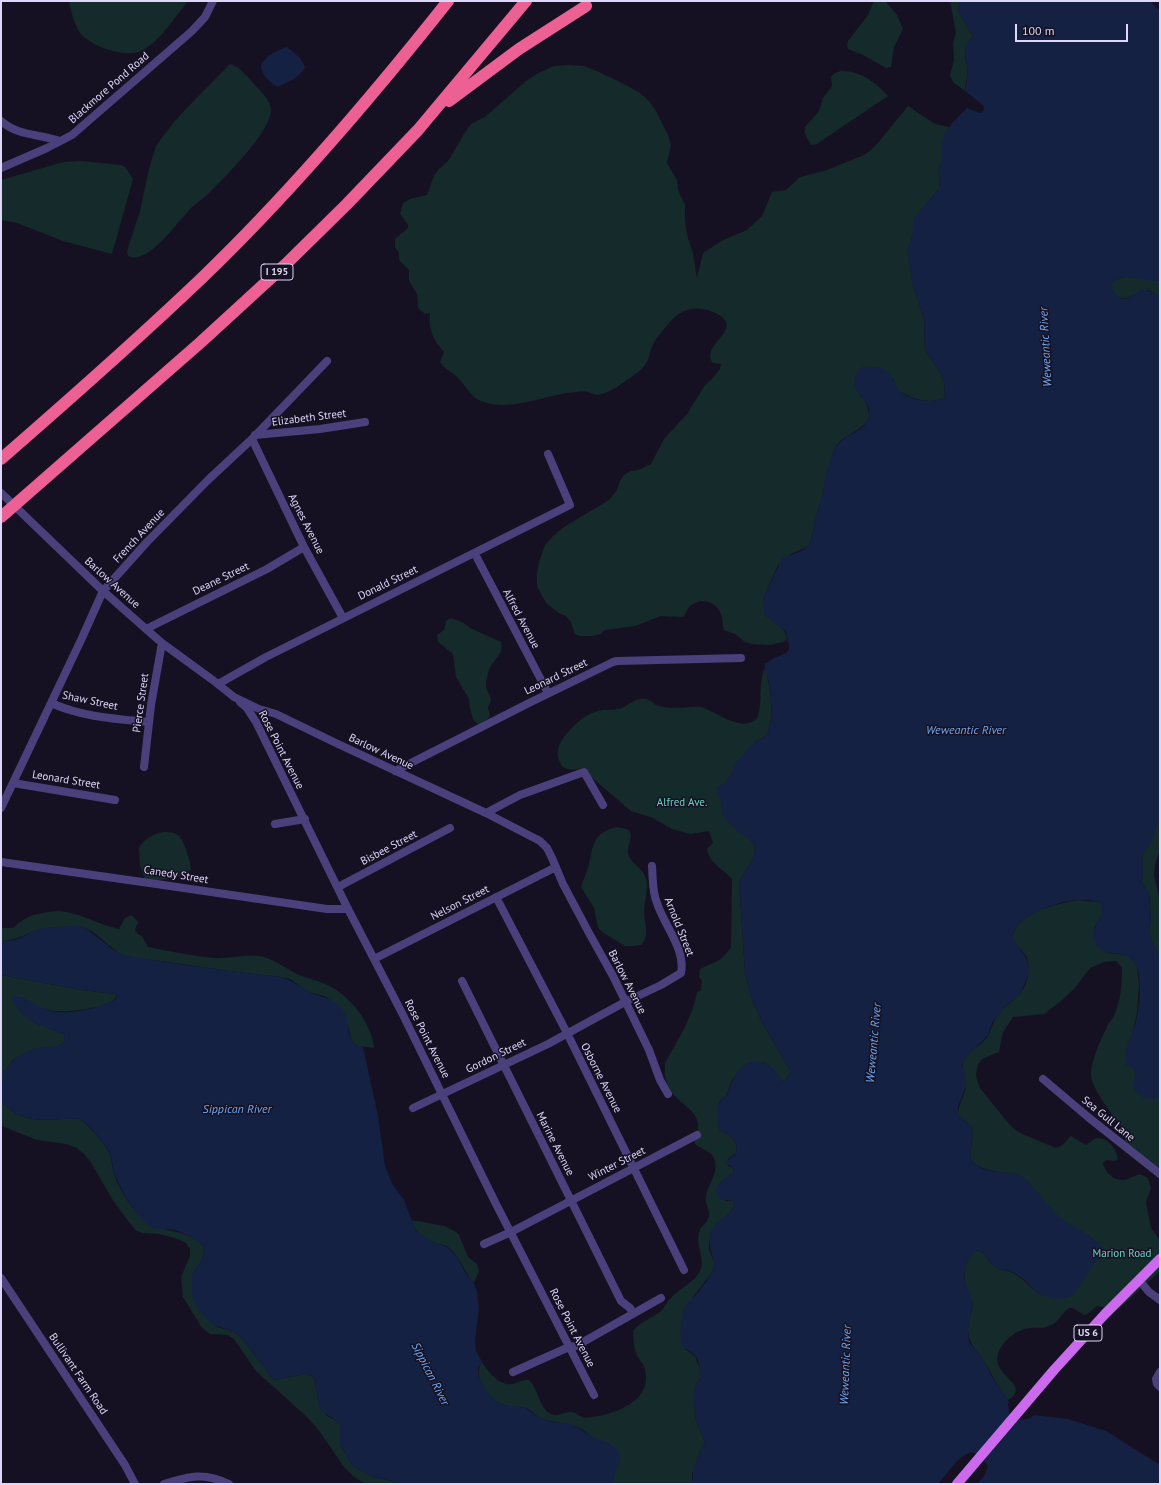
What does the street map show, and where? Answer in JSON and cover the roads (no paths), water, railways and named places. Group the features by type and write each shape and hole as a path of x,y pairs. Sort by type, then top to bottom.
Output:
{"highway":[{"path":"1,459 92,381 205,275 248,231 286,192 361,107 448,1"},
{"name":"I 195","path":"1,517 201,342 285,265 347,204 429,116 526,1"},
{"path":"429,116 519,49 586,6"}],"main road":[{"name":"US 6","path":"957,1484 1086,1335 1160,1259"}],"street":[{"name":"Blackmore Pond Road","path":"1,168 72,135 192,30 205,17 213,1"},
{"path":"1,121 21,134 41,136 60,141"},
{"name":"French Avenue","path":"1,808 103,591 147,542 208,480 254,437 327,361"},
{"name":"Elizabeth Street","path":"254,437 365,422"},
{"name":"Agnes Avenue","path":"254,437 304,547 343,618"},
{"name":"Donald Street","path":"218,684 266,657 475,554 570,505 548,454"},
{"name":"Barlow Avenue","path":"1,493 103,591 146,629 162,643 234,697 259,709 276,714 486,813 540,841 547,848 563,884 613,976 649,1050 660,1080 668,1094"},
{"name":"Deane Street","path":"146,629 266,569 304,547"},
{"name":"Alfred Avenue","path":"475,554 548,693"},
{"name":"Pierce Street","path":"144,767 150,704 162,643"},
{"name":"Leonard Street","path":"395,770 548,693 617,661 741,658"},
{"name":"Rose Point Avenue","path":"234,697 247,708 256,722 348,909 443,1094 594,1395"},
{"name":"Shaw Street","path":"51,703 72,711 86,714 149,722"},
{"path":"486,813 520,795 584,772 603,805"},
{"name":"Leonard Street","path":"13,783 115,800"},
{"path":"275,824 305,820"},
{"name":"Bisbee Street","path":"338,887 450,828"},
{"name":"Canedy Street","path":"1,862 72,873 128,879 327,909 348,909"},
{"name":"Arnold Street","path":"652,866 656,902 680,954 683,965 681,973"},
{"name":"Nelson Street","path":"374,959 556,867"},
{"name":"Osborne Avenue","path":"496,896 567,1034 684,1270"},
{"name":"Gordon Street","path":"413,1108 567,1034 681,973"},
{"name":"Marine Avenue","path":"462,981 621,1301 630,1308 633,1314"},
{"name":"Sea Gull Lane","path":"1043,1079 1160,1174"},
{"name":"Winter Street","path":"484,1244 511,1232 697,1135"},
{"name":"Bullivant Farm Road","path":"1,1278 125,1465 135,1484"},
{"path":"1139,1280 1154,1296 1160,1300"},
{"path":"513,1372 569,1347 576,1346 661,1298"},
{"path":"1158,1376 1157,1384 1160,1387"},
{"path":"164,1484 186,1477 202,1476 218,1479 229,1484"}],"water":[{"name":"Weweantic River","path":"960,1 1150,1 1160,11 1160,280 1154,281 1127,277 1115,280 1110,285 1121,299 1132,297 1142,290 1152,292 1160,297 1160,816 1152,841 1142,855 1143,871 1141,881 1149,894 1151,918 1149,933 1160,958 1160,1097 1156,1099 1147,1099 1140,1095 1132,1084 1135,1076 1134,1068 1125,1064 1127,1049 1139,1007 1140,982 1136,965 1125,955 1105,952 1099,948 1095,942 1094,932 1101,914 1102,904 1094,901 1073,900 1062,902 1032,914 1021,922 1013,933 1013,939 1025,956 1029,966 1029,973 1020,995 1009,1003 999,1014 992,1023 988,1035 965,1059 962,1066 966,1076 966,1086 958,1107 958,1115 972,1127 970,1155 976,1164 987,1170 1017,1174 1021,1176 1061,1219 1097,1241 1107,1254 1096,1261 1073,1295 1058,1299 1047,1297 1037,1292 1017,1274 996,1268 983,1252 977,1250 967,1261 964,1275 966,1286 973,1300 968,1330 969,1342 983,1360 1008,1400 1009,1413 1013,1421 1028,1419 1034,1415 1068,1419 1106,1431 1160,1465 1160,1484 977,1484 984,1476 988,1466 982,1458 972,1452 957,1461 938,1484 692,1484 693,1468 705,1442 696,1421 693,1393 700,1379 698,1360 695,1355 681,1343 682,1316 686,1304 701,1288 713,1270 714,1262 709,1243 711,1232 716,1224 730,1213 735,1205 730,1200 722,1200 716,1193 718,1185 734,1172 733,1168 725,1163 736,1153 737,1148 735,1140 719,1129 717,1115 718,1105 728,1093 738,1072 746,1064 752,1062 762,1062 769,1065 781,1080 785,1081 790,1073 790,1070 762,1022 751,997 745,972 739,881 754,857 755,846 753,842 737,831 727,821 721,812 721,802 716,787 721,786 727,781 733,767 752,744 767,734 771,721 771,706 765,664 786,653 789,650 789,646 786,633 783,629 763,613 763,599 782,558 807,547 810,541 828,466 836,447 843,439 863,427 869,417 867,404 859,394 854,382 856,375 862,367 877,367 885,370 892,376 897,388 905,395 928,401 934,401 945,397 944,382 940,372 925,350 924,319 912,282 907,248 911,243 914,218 939,189 940,180 938,171 941,163 941,145 944,135 953,122 967,108 981,113 984,110 983,105 965,91 967,82 967,66 965,50 967,44 973,37 958,10"},
{"path":"287,47 300,58 305,67 300,74 278,87 266,78 261,65 272,54"},
{"name":"Sippican River","path":"73,926 83,927 115,951 127,956 280,977 291,981 313,994 331,1000 340,1007 348,1022 350,1038 357,1045 363,1047 378,1116 385,1166 392,1184 404,1200 416,1231 431,1241 447,1247 457,1257 465,1272 474,1283 479,1307 475,1340 476,1351 482,1362 478,1368 478,1376 488,1393 496,1401 506,1406 525,1408 542,1419 552,1422 571,1424 593,1437 615,1447 619,1451 620,1460 612,1484 407,1484 373,1477 353,1466 340,1444 340,1425 322,1411 319,1406 314,1377 305,1374 274,1380 240,1336 233,1331 213,1325 201,1313 194,1302 192,1295 192,1275 202,1260 204,1247 192,1237 183,1233 169,1229 153,1228 143,1220 133,1208 121,1188 114,1172 108,1150 98,1136 83,1121 79,1119 47,1120 28,1118 19,1115 1,1101 1,1086 4,1074 6,1069 15,1059 32,1050 56,1046 65,1041 64,1034 34,1022 22,1014 12,1000 13,995 55,1012 73,1012 92,1008 109,1003 116,999 117,996 115,994 82,990 1,975 1,941 18,939 44,928"}],"park label":[{"name":"Alfred Ave.","path":"682,803"},
{"name":"Marion Road","path":"1122,1254"}]}
